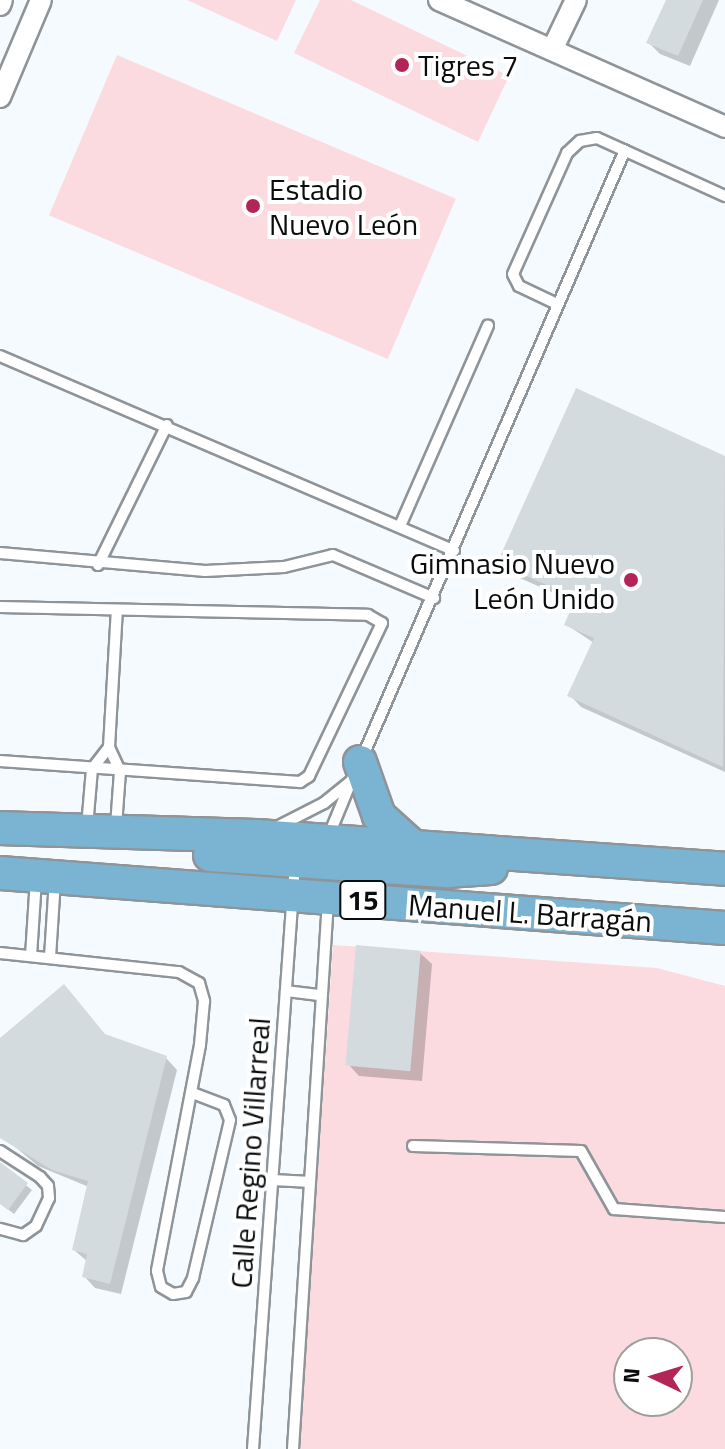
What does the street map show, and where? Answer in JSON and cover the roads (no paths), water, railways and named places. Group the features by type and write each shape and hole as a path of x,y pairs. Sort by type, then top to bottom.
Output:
{"highway":[{"path":"356,771 379,816 411,845"},
{"name":"Manuel L. Barragán","path":"0,828 257,836 329,873 725,928"},
{"path":"101,833 151,851 295,861 329,873 447,871 545,857"},
{"name":"Manuel L. Barragán","path":"0,873 292,895 329,873 411,845 725,869"}],"street":[{"path":"0,97 41,0"},
{"path":"439,0 725,127"},
{"path":"552,50 576,0"}],"lane":[{"path":"557,304 519,286 513,274 573,146 597,138 725,196"},
{"name":"Calle Regino Villarreal","path":"293,1449 307,1182 329,873 356,771 434,598 625,150"},
{"path":"400,526 488,326"},
{"path":"0,356 167,425 454,551"},
{"path":"98,565 167,425"},
{"path":"0,553 98,565 250,571 333,555 434,598"},
{"path":"0,607 368,615 382,623 305,780 120,771 0,761"},
{"path":"101,833 120,771 109,747 117,610"},
{"path":"101,833 92,769 109,747"},
{"path":"257,836 307,813 356,771"},
{"name":"Calle Regino Villarreal","path":"253,1449 295,861"},
{"path":"31,956 46,877"},
{"path":"46,877 50,957"},
{"path":"0,953 179,972 199,983 204,1001 192,1093 157,1271 161,1287 173,1294 186,1292 193,1278 230,1120 224,1105 192,1093"},
{"path":"286,991 320,995"},
{"path":"413,1146 581,1151 614,1209 725,1217"},
{"path":"0,1151 40,1177 48,1186 49,1198 36,1226 23,1235 0,1229"},
{"path":"272,1180 307,1182"}],"place":[{"name":"Tigres 7","path":"402,65"},
{"name":"Estadio Nuevo León","path":"253,206"},
{"name":"Gimnasio Nuevo León Unido","path":"631,580"}]}
